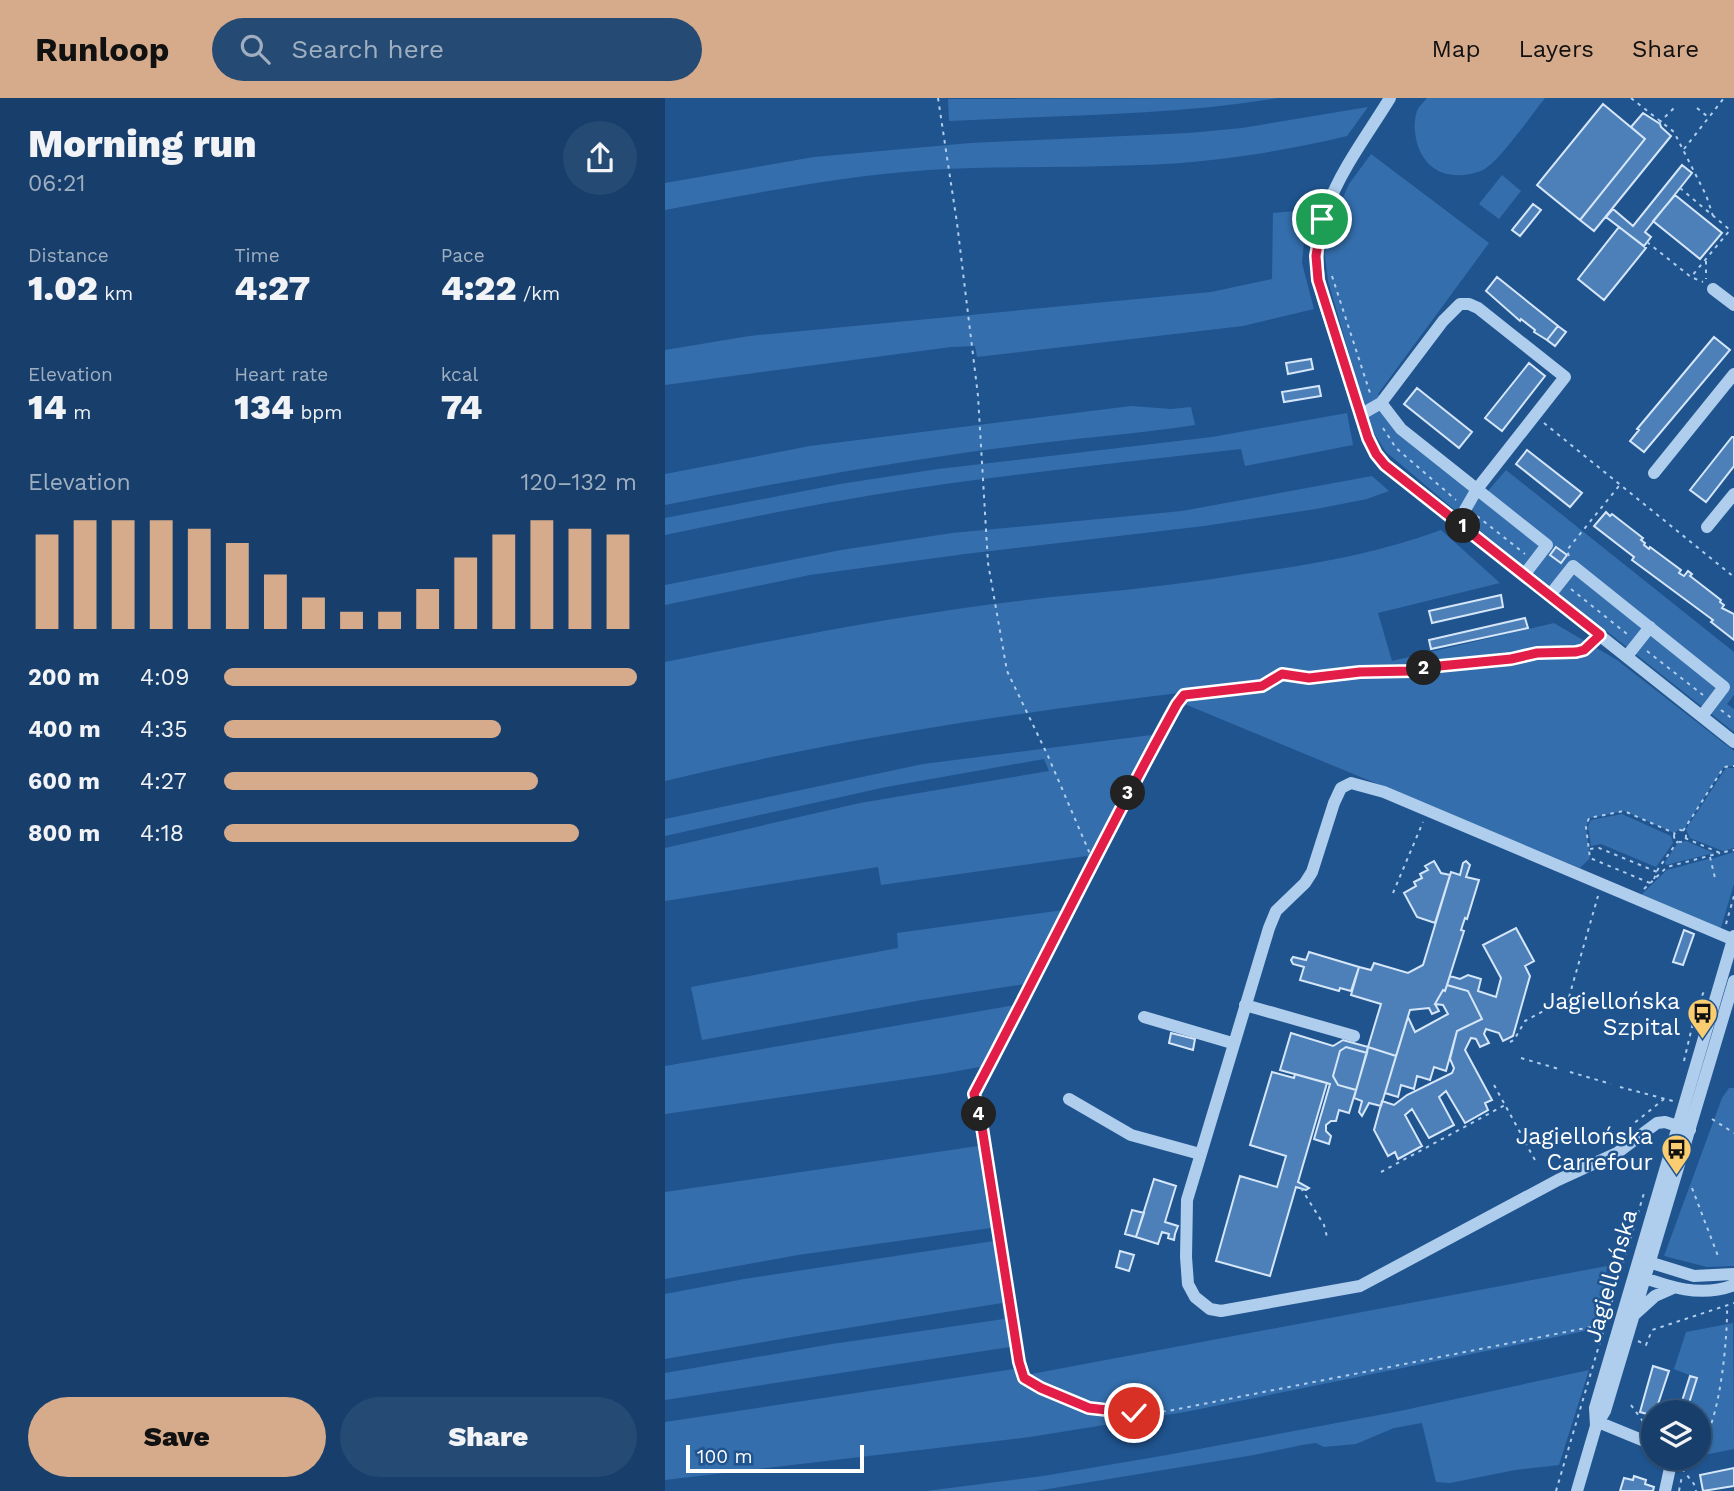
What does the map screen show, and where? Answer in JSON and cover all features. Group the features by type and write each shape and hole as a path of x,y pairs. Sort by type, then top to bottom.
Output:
{"street":[{"path":"1390,98 1329,199 1318,238 1318,280 1360,415 1376,454 1385,465 1734,742"},
{"path":"1713,289 1734,305"},
{"path":"1360,415 1378,405 1443,321 1460,304 1478,308 1565,377 1476,489 1458,522"},
{"path":"1654,473 1734,374"},
{"path":"1378,405 1401,429 1547,545 1524,575"},
{"path":"1707,527 1734,494"},
{"path":"1550,595 1573,566 1650,627 1724,687 1702,716"},
{"path":"1627,656 1650,627"},
{"path":"1690,1130 1665,1122 1657,1123 1617,1153 1595,1162 1360,1286 1221,1311 1210,1309 1195,1297 1188,1284 1187,1200 1232,1043 1276,911 1305,883 1312,872 1334,803 1342,788 1351,783 1384,792 1734,939"},
{"name":"Jagiellońska","path":"1597,1424 1595,1408 1639,1276 1677,1127 1734,939"},
{"name":"Jagiellońska","path":"1643,1261 1690,1130 1734,981"},
{"path":"1245,1005 1354,1036"},
{"path":"1144,1017 1232,1043"},
{"path":"1069,1100 1131,1135 1200,1154"},
{"path":"1643,1261 1694,1276 1734,1274"},
{"path":"1639,1276 1674,1288 1700,1291 1734,1285"},
{"name":"Jagiellońska","path":"1577,1491 1597,1424 1605,1411 1633,1315 1639,1276"},
{"path":"1633,1315 1655,1296 1674,1288"},
{"path":"1597,1424 1641,1440"},
{"path":"1665,1491 1670,1470"}],"path":[{"path":"938,98 957,223 978,396 988,563 1007,671 1048,756 1093,861"},
{"path":"1631,98 1674,132 1706,195 1713,216"},
{"path":"1683,150 1724,98"},
{"path":"1659,122 1674,108"},
{"path":"1697,108 1709,118"},
{"path":"1680,188 1730,230 1692,277"},
{"path":"1647,242 1692,277 1706,284 1706,259"},
{"path":"1331,273 1378,405 1382,425 1396,448 1534,561"},
{"path":"1535,415 1734,576"},
{"path":"1573,566 1567,550 1620,485"},
{"path":"1561,581 1734,720"},
{"path":"1600,635 1584,650 1576,652 1537,653 1511,659 1413,671 1360,672 1309,678 1282,674 1262,686 1184,695 1126,795 974,1094 981,1121 1019,1362 1024,1378 1089,1408 1134,1413 1168,1411 1606,1324"},
{"path":"1685,838 1683,831 1724,766 1734,766"},
{"path":"1650,883 1590,858 1586,827 1589,818 1624,811 1674,833"},
{"path":"1393,893 1424,820"},
{"path":"1674,833 1683,831"},
{"path":"1674,833 1678,841"},
{"path":"1654,880 1678,841 1685,838 1720,853"},
{"path":"1589,850 1599,848 1657,872"},
{"path":"1638,895 1667,867 1734,850"},
{"path":"1710,856 1716,878"},
{"path":"1662,863 1667,867"},
{"path":"1510,1042 1514,1040 1525,1020 1569,997 1598,895 1607,898"},
{"path":"1521,1058 1559,1069"},
{"path":"1570,1072 1611,1084"},
{"path":"1494,1085 1521,1134"},
{"path":"1620,1087 1674,1102"},
{"path":"1617,1138 1664,1099"},
{"path":"1381,1172 1505,1105"},
{"path":"1712,1119 1734,1133"},
{"path":"1525,1142 1535,1160"},
{"path":"1301,1188 1324,1224 1328,1237"},
{"path":"1692,1188 1718,1256"},
{"path":"1636,1340 1646,1345 1652,1330 1734,1303"},
{"path":"1711,1421 1719,1396 1727,1304"},
{"path":"1631,1405 1641,1419"},
{"path":"1679,1491 1682,1470"},
{"path":"1683,1470 1696,1491"}],"shaded area":[{"path":"1278,98 1155,112 949,121 948,99"},
{"path":"1427,98 1545,98 1488,167 1481,171 1457,175 1446,174 1429,164 1418,145 1416,116 1419,107"},
{"path":"1368,107 1347,136 1245,156 1167,164 895,173 796,186 665,210 665,183 814,157 970,143 1189,133 1242,128"},
{"path":"1371,154 1489,243 1378,394 1404,427 1488,491 1506,470 1734,652 1734,695 1727,704 1734,709 1734,732 1475,527 1386,452 1370,427 1328,281 1325,255 1327,234 1349,184"},
{"path":"1502,175 1521,191 1499,219 1479,204"},
{"path":"1307,210 1302,263 1314,309 1243,326 977,357 975,346 951,347 665,385 665,350 749,336 1211,292 1272,279 1273,213"},
{"path":"1131,406 1171,409 1191,407 1195,425 916,460 665,505 665,474 810,446"},
{"path":"1347,413 1353,445 1245,466 1241,449 1060,469 880,494 665,535 665,518 840,484 938,469 1212,437"},
{"path":"1372,476 1389,491 1367,499 1316,509 1204,526 810,575 665,605 665,585 841,550 952,533 1182,511"},
{"path":"1441,530 1500,583 1378,613 1392,661 1554,623 1617,660 1734,751 1734,766 1724,767 1683,831 1674,833 1624,811 1590,818 1586,827 1590,858 1580,868 1182,703 1179,693 1049,710 856,741 665,781 665,662 925,614 1299,566 1371,551"},
{"path":"1167,733 981,1091 1026,1375 1607,1266 1600,1328 1185,1412 1030,1437 665,1480 665,1422 1014,1369 1010,1347 665,1400 665,1373 832,1344 1004,1319 1002,1303 665,1359 665,1294 744,1279 994,1241 991,1228 798,1255 665,1279 665,1192 978,1146 972,1112 973,1092 985,1066 665,1114 665,1066 1015,1005 1025,984 702,1040 691,987 898,948 897,933 1064,910 1089,860 1087,856 881,885 878,867 665,901 665,848 860,803 1049,771 1044,759 886,787 665,836 665,819 923,764"},
{"path":"1726,768 1734,768 1734,848 1723,851 1690,838 1686,829"},
{"path":"1622,814 1671,836 1673,843 1656,867 1601,844 1591,846 1588,826 1591,820"},
{"path":"1686,841 1714,853 1666,865 1665,862 1678,843"},
{"path":"1734,852 1734,884 1720,931 1640,896 1667,870 1708,859 1711,861"},
{"path":"1729,1088 1734,1088 1734,1266 1707,1267 1664,1256 1722,1098"},
{"path":"1733,1323 1734,1449 1711,1454 1711,1400 1690,1400 1697,1378 1674,1369 1686,1332"},
{"path":"1589,1370 1559,1465 1515,1470 1450,1483 1436,1482 1422,1423 1394,1428 1356,1444 1324,1447 1316,1443 1302,1445 1036,1491 926,1491 1043,1476 1167,1455 1400,1411"}],"building":[{"path":"1603,104 1645,139 1580,220 1537,185"},
{"path":"1643,113 1660,124 1671,136 1594,231 1580,220 1645,139 1631,127"},
{"path":"1682,165 1692,173 1645,232 1651,237 1644,246 1606,217 1613,209 1633,226"},
{"path":"1675,195 1722,233 1700,259 1653,221"},
{"path":"1533,204 1541,210 1520,236 1512,230"},
{"path":"1619,227 1646,248 1604,300 1578,279"},
{"path":"1497,277 1558,326 1547,340 1486,291"},
{"path":"1558,326 1566,332 1555,346 1547,340"},
{"path":"1714,337 1730,350 1644,452 1630,441 1639,430 1637,429"},
{"path":"1311,359 1313,369 1288,374 1286,363"},
{"path":"1529,363 1545,376 1502,431 1485,418"},
{"path":"1319,386 1321,396 1284,402 1282,392"},
{"path":"1417,388 1472,432 1459,448 1404,404"},
{"path":"1732,437 1734,466 1706,502 1690,490"},
{"path":"1527,450 1582,493 1570,507 1516,464"},
{"path":"1606,512 1643,538 1641,540 1644,545 1681,570 1679,573 1684,576 1688,571 1692,574 1690,576 1721,600 1724,605 1722,608 1734,614 1734,640 1711,622 1713,620 1632,560 1634,557 1594,526"},
{"path":"1556,547 1567,555 1561,563 1550,555"},
{"path":"1501,595 1503,607 1432,623 1429,611"},
{"path":"1525,618 1528,628 1431,649 1429,640"},
{"path":"1434,861 1441,873 1450,875 1435,923 1417,917 1404,893 1416,886 1414,882 1422,878 1420,874 1428,870 1425,866"},
{"path":"1466,861 1470,865 1466,877 1479,880 1461,930 1464,931 1445,991 1443,990 1435,1004 1439,1011 1432,1014 1429,1008 1410,1010 1396,1056 1368,1047 1381,1004 1351,995 1359,967 1371,970 1374,963 1408,973 1423,965 1451,872 1460,875"},
{"path":"1516,928 1534,961 1525,966 1530,976 1513,1036 1503,1041 1499,1033 1486,1029 1484,1034 1489,1043 1480,1047 1476,1039 1471,1038 1465,1050 1492,1100 1485,1103 1488,1110 1465,1123 1446,1091 1439,1097 1454,1125 1429,1138 1412,1109 1405,1115 1422,1146 1398,1159 1395,1152 1388,1156 1374,1130 1382,1101 1394,1105 1407,1095 1452,1073 1454,1068 1450,1059 1457,1031 1482,1019 1468,991 1447,985 1450,976 1460,979 1468,975 1481,979 1478,991 1496,997 1501,978 1483,945"},
{"path":"1684,930 1694,934 1683,965 1673,962"},
{"path":"1309,952 1359,967 1351,991 1340,988 1339,991 1300,980 1304,967 1293,964 1291,960 1293,957 1306,960"},
{"path":"1447,985 1468,991 1482,1019 1457,1031 1446,1071 1434,1067 1430,1080 1417,1076 1414,1089 1401,1085 1398,1097 1385,1093 1408,1017 1415,1032 1448,1014 1443,1005 1435,1004"},
{"path":"1171,1033 1195,1039 1193,1050 1169,1043"},
{"path":"1291,1033 1333,1046 1343,1040 1368,1047 1367,1053 1346,1047 1340,1051 1333,1076 1338,1085 1356,1090 1349,1113 1339,1110 1336,1121 1326,1125 1326,1131 1331,1136 1329,1144 1314,1139 1330,1084 1280,1070"},
{"path":"1346,1047 1367,1053 1356,1090 1338,1085 1333,1076 1340,1051"},
{"path":"1368,1047 1396,1056 1381,1106 1369,1103 1362,1116 1359,1112 1362,1101 1354,1098"},
{"path":"1272,1072 1294,1078 1295,1074 1327,1083 1298,1182 1309,1188 1306,1190 1296,1187 1270,1276 1216,1261 1240,1176 1277,1187 1286,1156 1250,1145"},
{"path":"1154,1179 1176,1186 1165,1222 1178,1226 1174,1240 1168,1238 1169,1234 1162,1232 1158,1244 1136,1237"},
{"path":"1132,1210 1144,1213 1136,1237 1125,1234"},
{"path":"1120,1251 1134,1255 1129,1271 1116,1267"},
{"path":"1653,1366 1669,1371 1659,1400 1643,1400"},
{"path":"1690,1376 1697,1378 1690,1400 1682,1400"},
{"path":"1734,1468 1734,1486 1703,1491 1700,1475"},
{"path":"1634,1476 1646,1480 1645,1484 1654,1487 1653,1491 1620,1491 1624,1478 1633,1480"}],"place":[{"name":"Jagiellońska Szpital","path":"1703,1041"},
{"name":"Jagiellońska Carrefour","path":"1676,1176"}],"route":[{"path":"1134,1413 1089,1408 1024,1378 1019,1362 981,1121 974,1094 1080,892 1126,795 1177,704 1184,695 1262,686 1282,674 1309,678 1360,672 1413,671 1511,659 1537,653 1576,652 1584,650 1600,635 1385,465 1376,454 1360,415 1318,280 1316,256 1322,219"}]}
